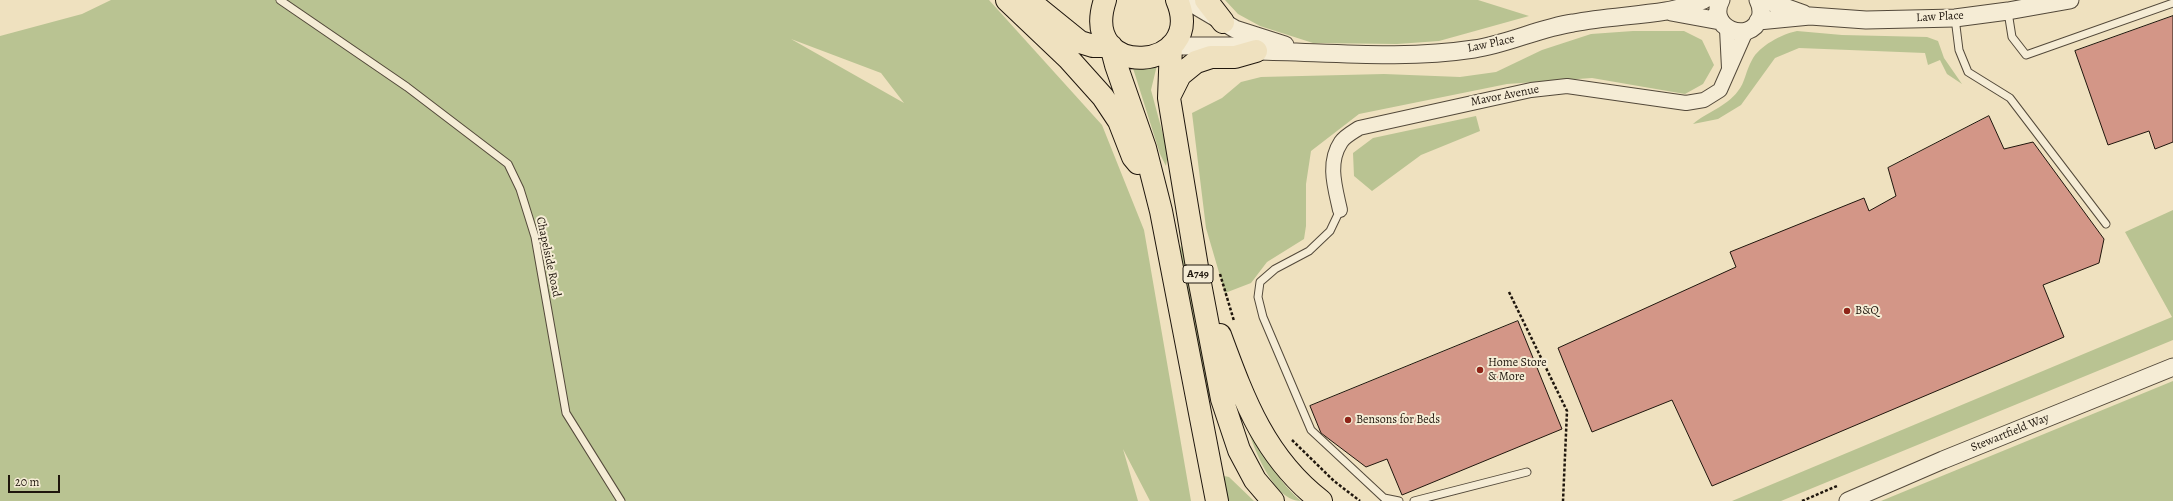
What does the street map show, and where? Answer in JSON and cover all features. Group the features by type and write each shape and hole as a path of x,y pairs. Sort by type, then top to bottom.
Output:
{"main road":[{"path":"1007,0 1068,58 1103,97 1119,121 1133,157 1152,180"},
{"path":"1028,0 1080,42 1093,46 1111,46 1127,56 1146,59 1164,52 1171,46"},
{"name":"A749","path":"1105,0 1102,14 1102,29 1111,46 1116,65 1145,148 1152,180 1174,209 1206,312 1222,399 1233,437 1255,480 1273,501"},
{"name":"A749","path":"1177,0 1182,16 1176,39 1171,46 1169,98 1174,209 1205,443 1217,501"},
{"path":"1206,0 1223,22"},
{"path":"1169,98 1180,75 1196,62 1211,57 1235,57 1256,51"},
{"path":"1206,312 1220,335 1238,383 1264,438 1291,474 1321,501"},
{"path":"1205,443 1233,437"}],"street":[{"name":"Law Place","path":"1186,0 1223,22 1253,36 1312,52"},
{"name":"Law Place","path":"1171,46 1236,46 1256,51 1312,52 1382,56 1473,49 1568,24 1608,16 1667,11 1704,0"},
{"path":"1721,0 1718,9 1723,25 1730,70"},
{"path":"1752,26 1761,9 1758,0"},
{"name":"Law Place","path":"1765,0 1810,16"},
{"name":"Law Place","path":"1667,11 1723,25 1739,32 1752,26 1810,16 1866,20 1955,18 2008,11 2070,0"},
{"name":"Mavor Avenue","path":"1340,210 1332,173 1334,157 1342,140 1359,128 1524,92 1567,86 1686,103 1704,100 1720,90 1752,26"},
{"name":"Stewartfield Way","path":"1848,501 1943,460 2173,367"}],"lane":[{"name":"Chapelside Road","path":"280,0 407,87 508,164 520,189 535,237 566,413 621,501"},
{"path":"2008,11 2012,37 2026,55 2173,4"},
{"path":"1955,18 1959,50 1968,72 2010,98 2106,224"},
{"path":"1340,210 1330,231 1310,251 1275,269 1260,282 1258,297 1263,317 1311,430 1384,498 1399,501"},
{"path":"1414,501 1527,472"}],"path":[{"path":"1508,292 1567,411 1563,501"}],"green space":[{"path":"111,0 989,0 1102,125 1144,230 1191,501 1150,501 1123,449 1138,501 0,501 0,36 82,14","holes":["791,39 881,73 904,103"]},
{"path":"1225,0 1478,0 1529,16 1439,41 1397,44 1313,43 1260,26 1238,14"},
{"path":"1633,31 1684,31 1702,40 1714,65 1703,84 1685,94 1592,78 1507,84 1359,114 1311,151 1306,184 1306,226 1304,239 1267,262 1251,283 1225,293 1206,228 1192,113 1222,98 1241,82 1261,77 1384,74 1460,77 1496,72 1542,50 1591,34"},
{"path":"1797,31 1842,35 1927,37 1938,41 1944,58 1962,84 1947,74 1940,60 1928,65 1925,53 1799,48 1775,58 1741,105 1718,119 1693,124 1733,97 1740,88 1755,55 1765,45 1778,38"},
{"path":"1132,65 1146,68 1157,65 1151,90 1168,153 1166,166 1160,154"},
{"path":"1476,116 1480,131 1421,155 1372,191 1354,176 1353,153 1373,138"},
{"path":"2173,210 2173,340 1781,501 1732,501 2172,317 2125,232"},
{"path":"1181,245 1187,260 1211,390 1208,401 1178,258"},
{"path":"2173,381 2173,501 1881,501"},
{"path":"1240,406 1273,469 1301,501 1290,498 1279,490 1270,478 1254,447"},
{"path":"1224,476 1229,477 1254,501 1227,501 1223,485"}],"building":[{"path":"2173,16 2173,142 2155,149 2149,131 2108,145 2075,51"},
{"name":"B&Q","path":"1989,116 2004,149 2033,142 2104,239 2099,263 2043,285 2064,337 1712,486 1672,400 1592,432 1558,348 1736,267 1730,252 1864,198 1869,211 1896,196 1888,168"},
{"path":"1518,321 1562,429 1402,495 1387,459 1366,467 1321,433 1310,406"}],"place":[{"name":"B&Q","path":"1847,311"},
{"name":"Home Store & More","path":"1480,370"},
{"name":"Bensons for Beds","path":"1348,420"}]}
